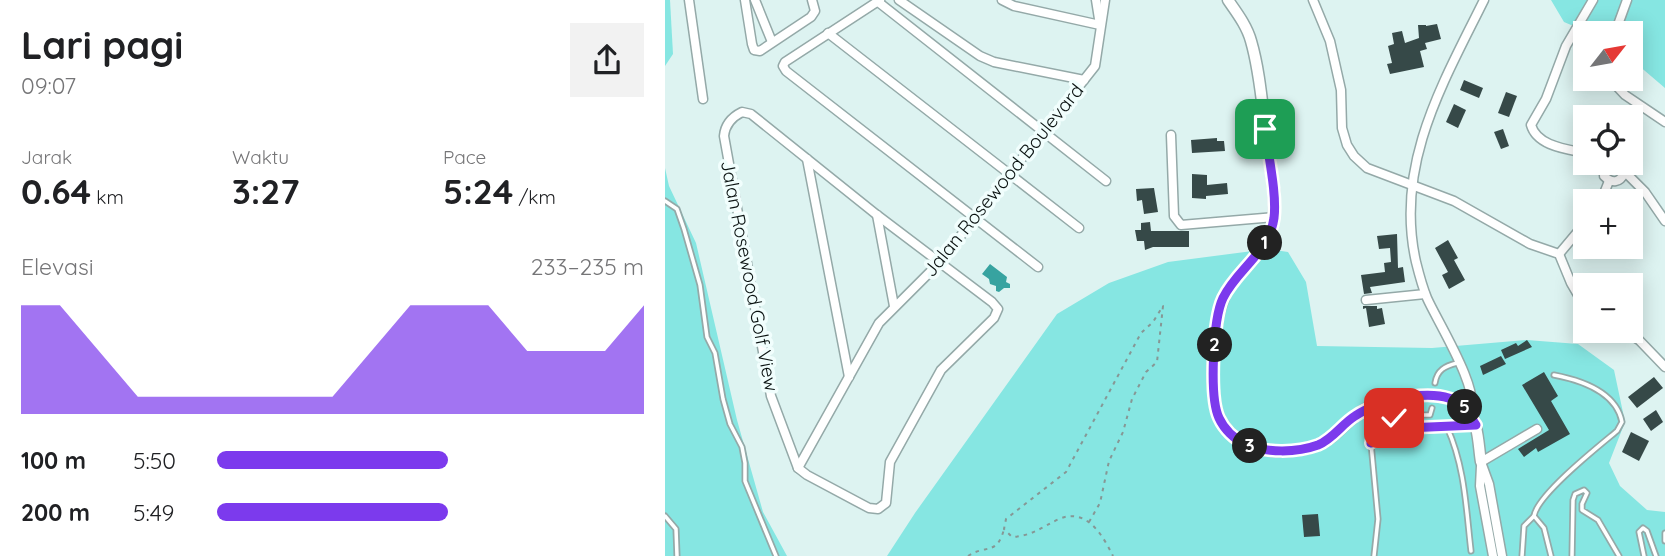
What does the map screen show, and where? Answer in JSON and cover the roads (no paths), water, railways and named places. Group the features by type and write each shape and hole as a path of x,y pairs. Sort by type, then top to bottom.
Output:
{"street":[{"path":"689,0 702,99"},
{"path":"745,0 754,50 760,51 811,17 815,11 812,0"},
{"path":"755,0 772,42"},
{"path":"899,0 980,56 994,62 1084,80"},
{"path":"1002,0 1014,6 1100,25"},
{"name":"Jalan Rosewood Boulevard","path":"1096,0 1100,25"},
{"name":"Jalan Rosewood Boulevard","path":"798,468 879,323 940,262 1095,66 1105,0"},
{"path":"1228,0 1251,39 1257,65 1274,217 1263,247 1230,286 1217,317 1214,379 1219,419 1240,442 1255,448 1273,451 1302,449 1319,444 1333,436 1352,417 1386,401 1433,395 1453,399 1466,408 1476,425 1481,462 1480,486 1493,556"},
{"path":"1313,0 1330,41 1337,69 1342,128 1347,145 1367,168 1411,183 1472,210 1531,244 1559,254 1573,286"},
{"path":"1470,415 1470,391 1425,294 1413,240 1411,183 1432,108 1484,0"},
{"path":"1573,150 1545,142 1533,132 1531,125 1551,87 1566,46 1593,0"},
{"path":"1619,21 1627,0"},
{"path":"1038,267 786,71 783,66 785,62 879,1 1106,181"},
{"path":"828,33 1079,229"},
{"path":"1621,91 1665,122"},
{"name":"Jalan Rosewood Golf View","path":"798,468 771,396 724,136 725,129 735,116 742,112 751,114 807,159"},
{"path":"1171,135 1174,216 1181,225 1274,217"},
{"path":"798,468 869,508 878,509 886,503 890,462 941,370 994,318 997,309 992,302 807,159"},
{"path":"807,159 849,377"},
{"path":"1604,175 1609,181 1616,182 1624,175"},
{"path":"1628,175 1645,192 1665,221"},
{"path":"1606,189 1609,181"},
{"path":"877,215 894,306"},
{"path":"1559,254 1573,237"},
{"path":"1366,300 1425,294"},
{"path":"1642,343 1665,367"},
{"path":"1481,462 1537,429"},
{"path":"1481,462 1489,484 1502,556"}],"lane":[{"path":"665,201 677,209 684,229 700,285 707,337 715,354 723,399 730,424 743,447 745,481 776,556"},
{"path":"1435,383 1441,369 1458,363"},
{"path":"1522,556 1524,526 1534,516 1537,506 1617,430 1622,422 1616,408 1596,389 1579,380 1554,375"},
{"path":"1371,443 1376,426 1383,421 1412,415 1430,415 1432,408"},
{"path":"1374,556 1378,519 1371,443 1373,436 1390,430 1476,425"},
{"path":"1447,428 1456,446 1466,493 1471,551"},
{"path":"1572,556 1573,500 1575,494 1584,490 1587,493 1582,510 1598,520 1619,556"},
{"path":"665,516 677,529 677,556"},
{"path":"1534,516 1544,528 1551,556"},
{"path":"1644,556 1639,532 1643,528 1647,531 1656,556"},
{"path":"1665,533 1665,541"}]}
